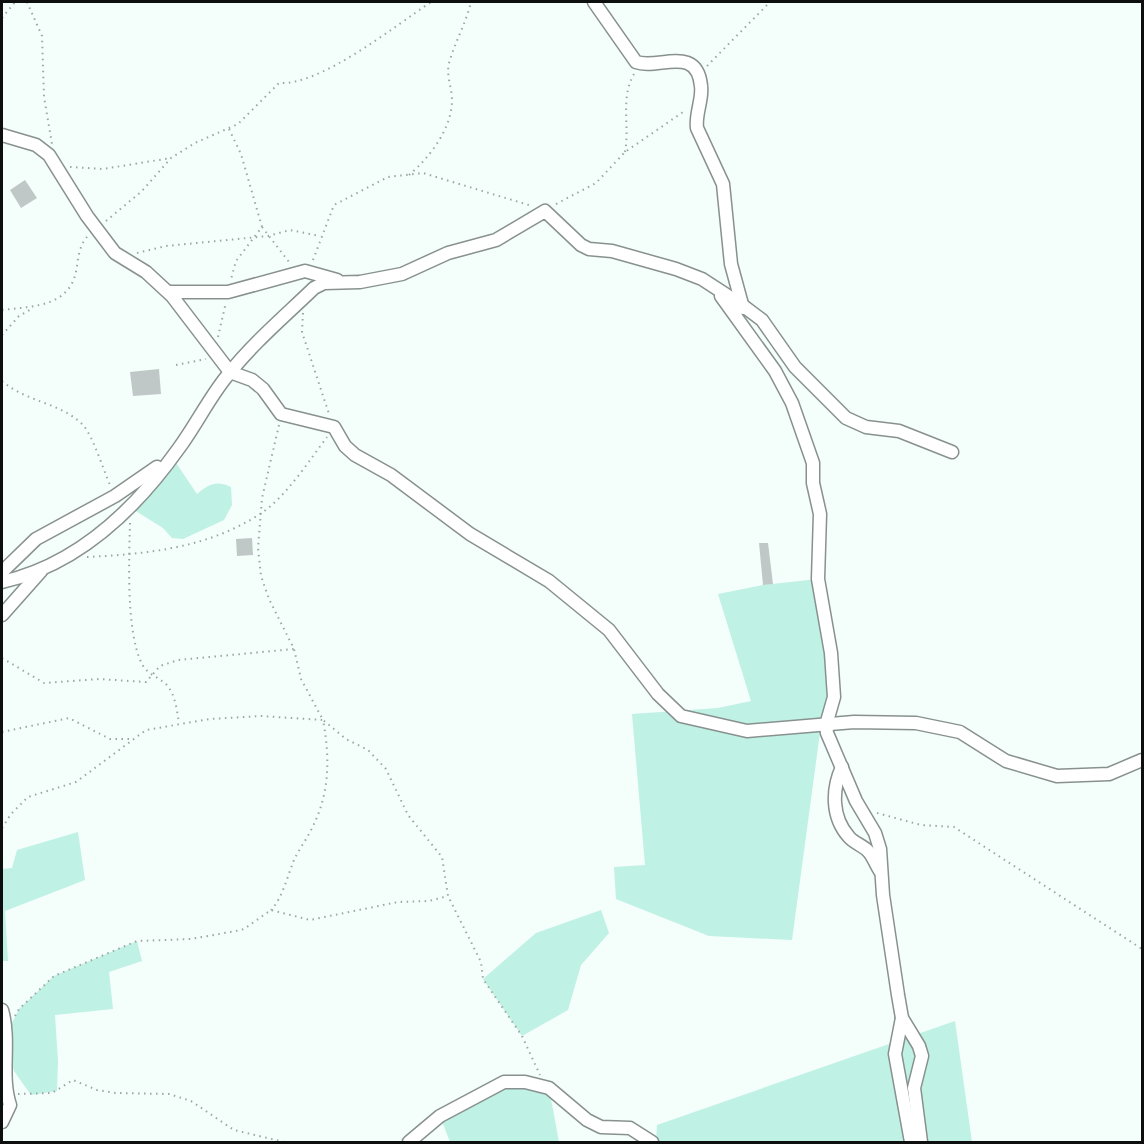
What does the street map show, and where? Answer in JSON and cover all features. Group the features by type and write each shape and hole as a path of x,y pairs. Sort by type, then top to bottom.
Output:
{"street":[{"path":"594,2 636,62 642,64 677,59 696,71 702,88 698,103 697,128 723,184 730,256 752,337"},
{"path":"2,135 36,145 56,165 96,229 115,253 146,272 169,292 231,372 252,380 263,389 281,414 334,427 345,446 355,455 391,475 470,534 549,581 609,630 658,694 681,716 747,732 854,722 916,723 960,732 1006,761 1057,776 1109,774 1143,760"},
{"path":"2,582 41,570 105,532 131,508 179,448 231,372 320,284 346,283 402,274 448,253 496,240 545,211 581,245 589,249 612,251 702,279 742,305 762,320 795,367 846,418 866,427 899,430 952,452"},
{"path":"169,292 228,292 304,272 346,283"},
{"path":"715,288 752,337 792,403 813,463 813,483 820,514 818,579 831,653 834,697 826,725 842,767 880,849 881,872 902,1018 895,1054 911,1143"},
{"path":"2,572 36,539 142,479 179,448"},
{"path":"2,615 41,570"},
{"path":"842,767 835,783 834,800 843,829 850,839 868,851 881,872"},
{"path":"2,1010 7,1047 3,1095 10,1105 2,1122"},
{"path":"902,1018 919,1046 922,1056 914,1088 921,1143"},
{"path":"409,1143 440,1116 504,1082 525,1082 549,1088 587,1120 601,1127 630,1128 652,1143"}],"path":[{"path":"2,18 15,2"},
{"path":"27,2 42,36 44,97 56,165 103,170 171,158"},
{"path":"2,310 34,306 61,298 71,289 84,238 142,191 171,158 195,143 238,124 279,83 293,84 329,69 431,2"},
{"path":"409,175 423,163 437,144 451,113 449,64 465,27 471,2"},
{"path":"696,71 710,64 770,2"},
{"path":"625,152 628,135 627,88 642,64"},
{"path":"228,129 241,154 262,227 304,272 334,205 388,177 432,175 454,184 505,196 545,211 572,194 596,183 625,152 675,116 698,103"},
{"path":"176,365 197,362 217,354 219,334 236,261 262,227"},
{"path":"135,254 166,246 255,238 290,230 320,236"},
{"path":"83,557 172,550 261,514 305,466 334,427 302,332 306,296"},
{"path":"2,335 19,316 34,306"},
{"path":"2,381 17,394 66,412 84,427 115,496"},
{"path":"15,1018 19,1009 54,976 137,941 190,939 244,929 278,903 295,858 314,826 328,785 327,746 323,720 301,679 294,649 269,599 261,576 258,548 262,498 281,414"},
{"path":"131,508 129,555 134,637 142,665 152,676 169,686 175,700 178,723"},
{"path":"2,658 44,683 99,679 146,682 160,666 178,660 294,649"},
{"path":"2,828 11,814 28,797 76,782 146,730 178,723 261,716 323,720 341,736 368,750 386,769 408,815 442,857 447,896 481,962 483,979 522,1036 542,1080 549,1088"},
{"path":"2,732 69,718 110,739 132,739"},
{"path":"862,811 894,816 921,825 954,827 1143,948"},
{"path":"271,910 310,920 398,902 429,901 447,896"},
{"path":"3,1095 52,1094 73,1080 97,1090 116,1093 170,1094 191,1101 234,1130 284,1143"}],"green space":[{"path":"172,457 197,494 213,484 231,487 232,505 224,520 183,539 172,538 163,528 131,508"},
{"path":"818,579 834,697 821,725 792,940 709,936 616,899 614,867 645,865 632,714 718,708 751,701 718,594 763,585"},
{"path":"78,832 85,880 5,911 8,961 2,961 2,869 12,868 17,850"},
{"path":"601,910 609,933 581,965 568,1010 522,1036 483,979 536,933"},
{"path":"137,941 142,961 109,972 113,1009 55,1015 57,1091 31,1095 14,1071 7,1047 6,1035 19,1009 54,976"},
{"path":"955,1021 972,1142 656,1142 657,1125"},
{"path":"504,1082 549,1088 559,1142 450,1142 440,1116"}],"building":[{"path":"25,180 37,198 21,208 10,190"},
{"path":"159,369 161,394 133,396 130,372"},
{"path":"252,538 253,555 237,556 236,539"},
{"path":"759,543 768,543 773,584 763,585"}]}
